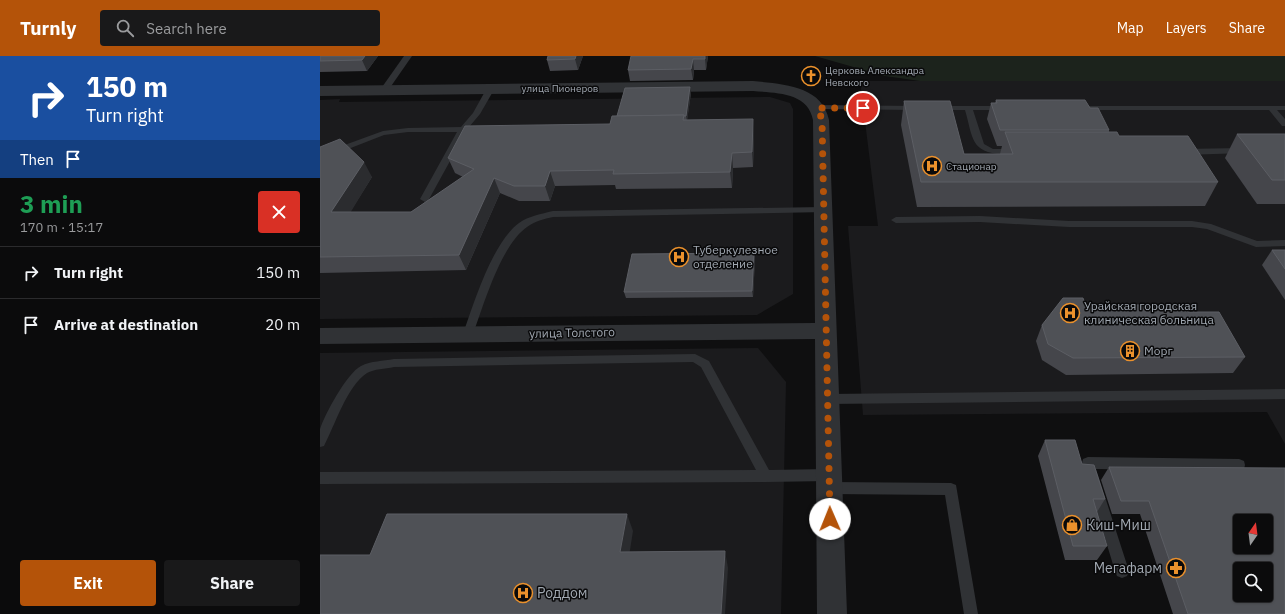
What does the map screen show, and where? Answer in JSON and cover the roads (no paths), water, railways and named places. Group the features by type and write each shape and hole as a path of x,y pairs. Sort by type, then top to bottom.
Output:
{"street":[{"name":"улица Пионеров","path":"320,92 491,88 753,86 784,90 799,94 810,100 818,108"},
{"path":"818,108 822,120 825,331 828,399 832,614"},
{"name":"улица Толстого","path":"320,336 825,331"}],"lane":[{"path":"384,90 408,56"},
{"path":"425,199 463,129 476,114 491,88"},
{"path":"818,108 1008,108"},
{"path":"968,108 980,145 984,149 1001,152 1024,152"},
{"path":"1072,108 1285,108"},
{"path":"1272,108 1285,124"},
{"path":"320,158 382,133 408,130 487,129"},
{"path":"1174,152 1253,151"},
{"path":"468,334 505,244 518,229 530,220 553,214 823,210"},
{"path":"896,220 980,219 1069,224 1192,224 1208,226 1256,244 1285,243"},
{"path":"320,442 353,379 363,370 377,366 394,363 695,358 705,364 766,476"},
{"path":"828,399 1285,394"},
{"path":"1122,571 1088,463 1239,465"},
{"path":"320,478 766,476 951,489 971,614"}],"place":[{"name":"Церковь Александра Невского","path":"811,76"},
{"name":"Стационар","path":"932,166"},
{"name":"Туберкулезное отделение","path":"679,257"},
{"name":"Урайская городская клиническая больница","path":"1070,313"},
{"name":"Морг","path":"1130,351"},
{"name":"Киш-Миш","path":"1072,525"},
{"name":"Мегафарм","path":"1176,568"},
{"name":"Роддом","path":"523,593"}]}
